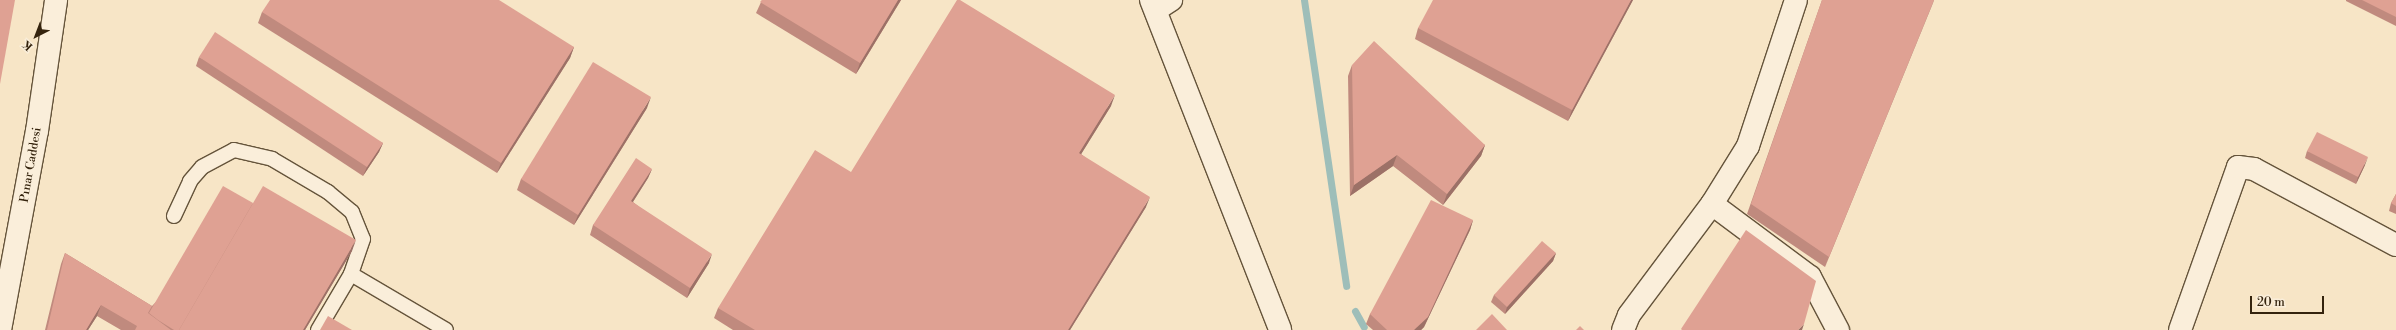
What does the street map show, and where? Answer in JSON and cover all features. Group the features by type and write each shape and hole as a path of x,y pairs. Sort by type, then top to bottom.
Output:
{"street":[{"name":"Pınar Caddesi","path":"0,330 37,131 56,0"},
{"path":"1623,330 1629,315 1712,204 1748,146 1796,0"},
{"path":"1160,3 1280,330"},
{"path":"2180,330 2238,167 2254,169 2396,245"},
{"path":"1712,204 1810,277 1838,330"}],"lane":[{"path":"174,216 190,181 202,167 234,150 272,159 328,192 355,217 363,239 350,274 318,330"},
{"path":"350,274 446,330"}],"building":[{"path":"0,0 15,0 0,84"},
{"path":"270,0 499,0 574,47 501,163 262,12"},
{"path":"762,0 898,0 860,63 760,2"},
{"path":"957,0 960,0 1115,95 1079,153 1150,197 1068,330 755,330 718,308 815,150 851,172"},
{"path":"1433,0 1631,0 1572,110 1418,28"},
{"path":"1822,0 1934,0 1829,257 1751,204"},
{"path":"2362,0 2396,0 2396,17"},
{"path":"215,32 383,143 367,167 199,57"},
{"path":"1374,41 1485,145 1447,194 1397,155 1354,185 1352,65"},
{"path":"593,62 651,97 578,215 521,179"},
{"path":"2317,132 2368,157 2358,177 2307,151"},
{"path":"636,158 652,169 631,201 712,254 690,288 593,225"},
{"path":"223,186 253,203 179,330 174,330 149,313"},
{"path":"263,186 356,240 303,330 179,330"},
{"path":"2396,194 2396,206 2391,203"},
{"path":"1431,200 1473,220 1428,317 1414,330 1387,330 1370,314"},
{"path":"1746,230 1816,281 1804,324 1798,330 1682,330 1681,329"},
{"path":"1542,241 1556,253 1507,307 1494,295"},
{"path":"65,253 152,306 148,313 171,330 135,330 137,326 101,305 86,330 47,330"},
{"path":"1492,314 1507,330 1476,330"},
{"path":"328,316 352,330 320,330"},
{"path":"1580,326 1584,330 1576,330"}],"waterway":[{"path":"1304,0 1346,286"},
{"path":"1355,311 1364,327"}]}
